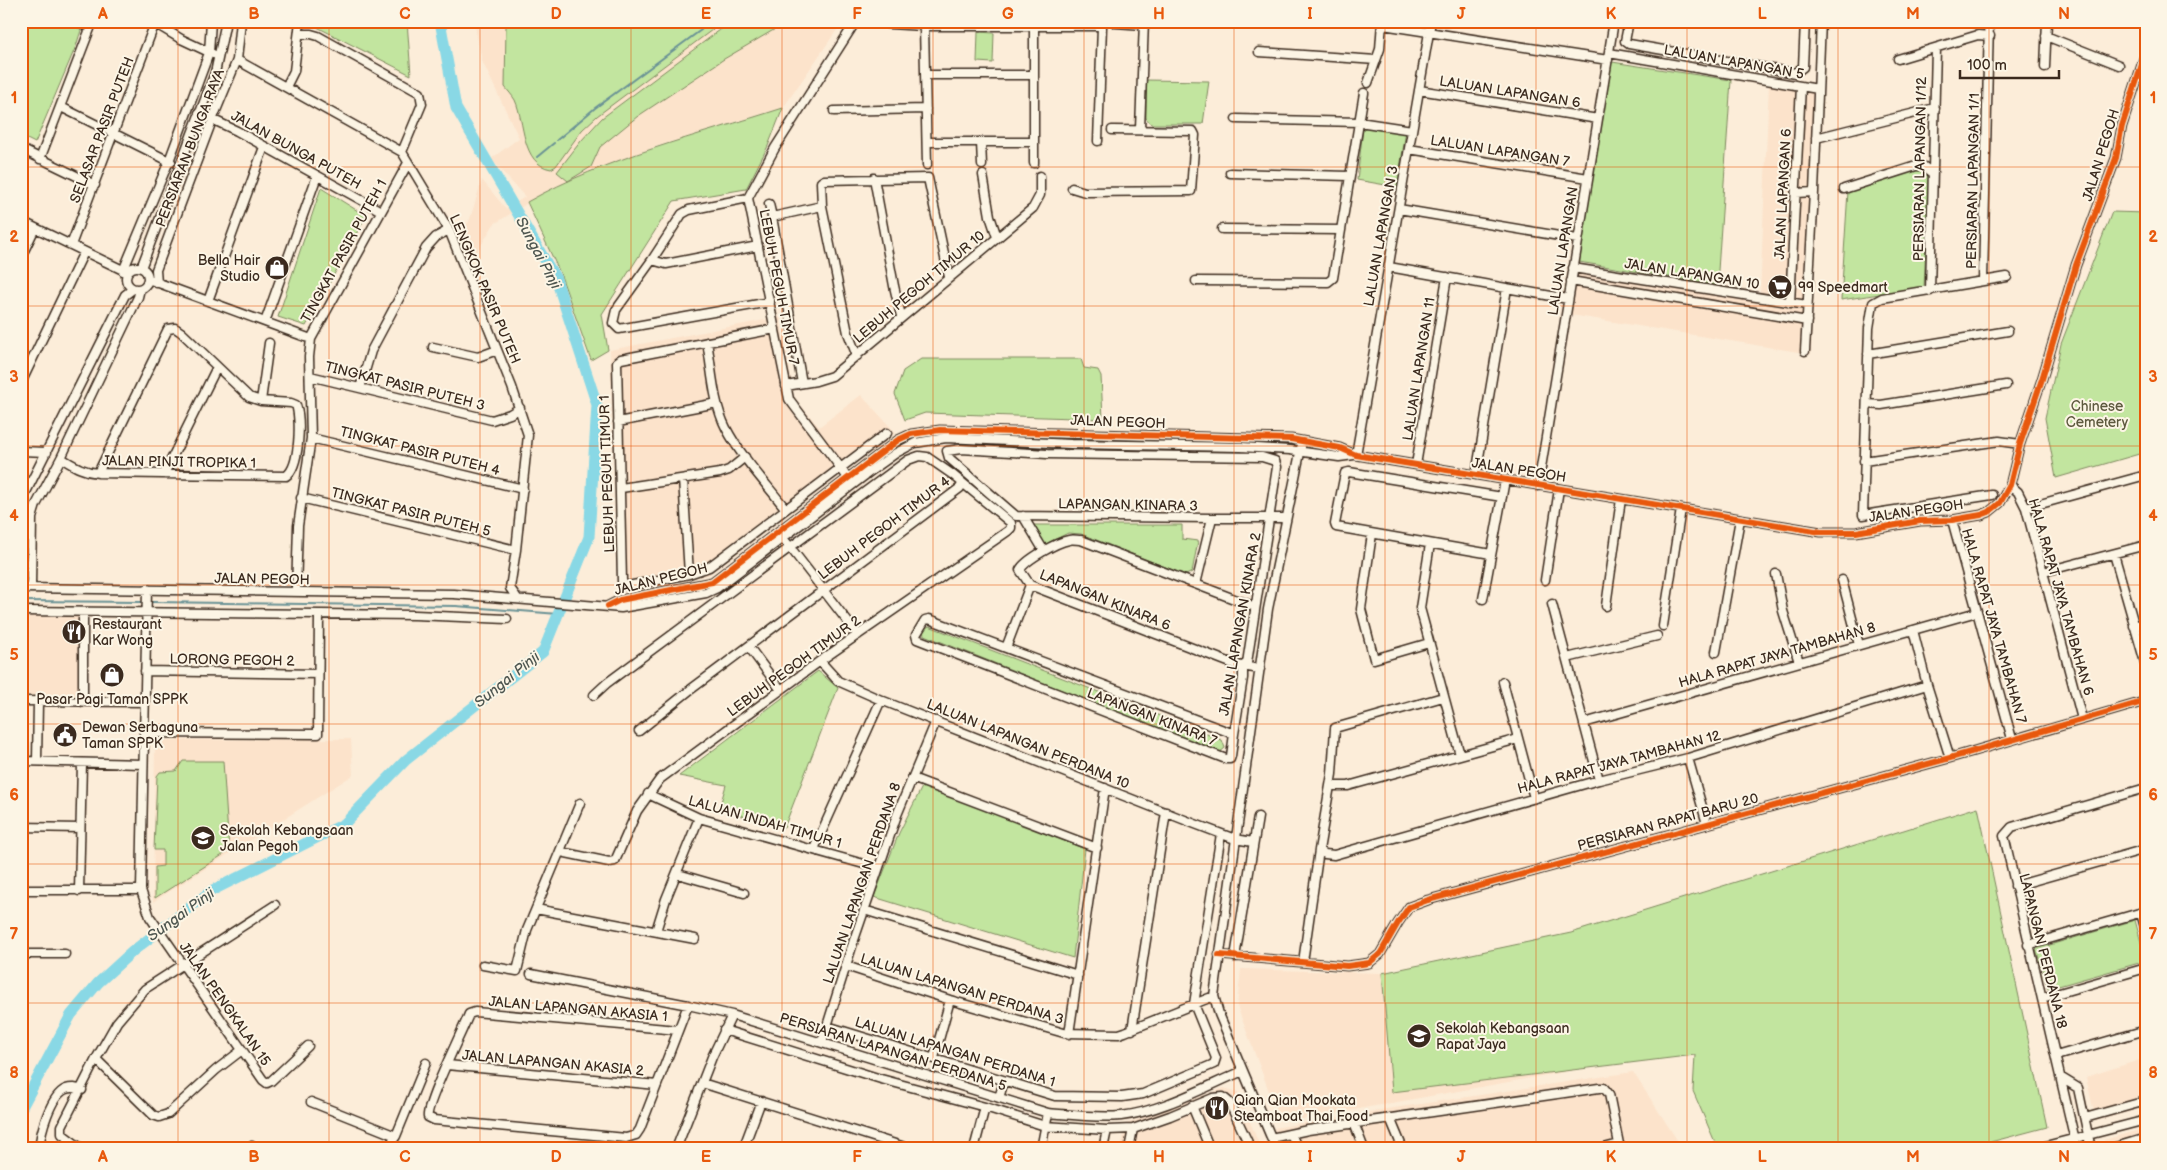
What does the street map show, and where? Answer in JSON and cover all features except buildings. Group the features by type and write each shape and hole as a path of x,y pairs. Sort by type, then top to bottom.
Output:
{"street":[{"path":"40,159 91,25 76,21"},
{"path":"137,289 127,282 126,272 209,53 211,21"},
{"name":"PERSIARAN BUNGA RAYA","path":"141,268 219,57 226,21"},
{"name":"PERSIARAN BUNGA RAYA","path":"158,283 156,270 212,118 237,60 241,21"},
{"path":"286,87 294,71 300,21"},
{"name":"LEBUH PEGUH TIMUR 7","path":"849,478 789,399 748,198 775,148 856,21"},
{"path":"871,21 924,26 1102,26 1098,140"},
{"name":"LALUAN LAPANGAN 3","path":"1356,455 1431,21"},
{"name":"LALUAN LAPANGAN","path":"1538,486 1614,21"},
{"path":"1629,21 1625,41 1629,44 1795,74 1803,67 1805,21"},
{"name":"LALUAN LAPANGAN 5","path":"1382,23 1818,89 1821,21"},
{"name":"PERSIARAN LAPANGAN 1/1","path":"1983,281 1989,21"},
{"path":"2045,67 2047,21"},
{"path":"154,22 219,57"},
{"name":"SELASAR PASIR PUTEH","path":"71,245 115,134 154,22"},
{"path":"1114,24 1144,23 1140,130"},
{"path":"1368,83 1380,49 1382,23"},
{"path":"924,26 927,165"},
{"path":"1034,27 1034,163"},
{"path":"237,60 402,152 422,104 420,93 318,36 299,34"},
{"path":"1898,59 1978,35 1990,36"},
{"path":"2046,36 2120,65"},
{"name":"PERSIARAN LAPANGAN 1/12","path":"1930,292 1936,48"},
{"path":"1259,52 1376,60"},
{"name":"JALAN PEGOH","path":"21,588 454,594 608,606 620,600 712,582 898,440 911,434 940,430 1219,436 1303,441 1340,448 1356,455 1804,530 1838,533 1920,522 1952,520 1989,512 2000,504 2010,485 2020,444 2042,379 2076,265 2116,158 2122,126 2146,52"},
{"path":"926,75 1034,75"},
{"name":"JALAN LAPANGAN 6","path":"1790,303 1802,86"},
{"path":"1805,352 1818,89"},
{"name":"LALUAN LAPANGAN 6","path":"1419,90 1598,119"},
{"path":"1196,281 1328,282 1333,278 1364,93"},
{"path":"61,107 169,161 179,164"},
{"path":"1816,138 1935,108"},
{"path":"834,111 926,109"},
{"name":"JALAN BUNGA PUTEH","path":"199,113 212,118 381,211"},
{"path":"1236,119 1358,122 1412,130"},
{"path":"1072,188 1085,192 1191,191 1195,135 1193,131 1112,130"},
{"path":"927,142 1034,142"},
{"path":"981,142 982,165"},
{"path":"208,301 264,147"},
{"path":"21,149 95,185"},
{"name":"LALUAN LAPANGAN 7","path":"1409,149 1588,178"},
{"name":"LENGKOK PASIR PUTEH","path":"402,152 449,230 520,408 528,435 516,550 510,588"},
{"name":"TINGKAT PASIR PUTEH 1","path":"296,592 301,498 311,438 309,357 311,339 408,163"},
{"path":"1844,189 1916,166 1923,166 1932,173"},
{"path":"1230,173 1349,176"},
{"path":"265,322 317,176"},
{"path":"983,176 990,216 997,238"},
{"name":"LEBUH PEGOH TIMUR 10","path":"786,386 832,376 857,356 902,316 1033,208 1040,195 1040,176"},
{"path":"874,178 894,286 902,316"},
{"path":"857,356 848,333 822,206 821,182 824,180 874,178 928,178 949,277"},
{"path":"1796,193 1814,192"},
{"path":"748,198 682,214 616,310 613,323 619,329 770,302"},
{"path":"769,204 802,383"},
{"path":"772,216 822,206"},
{"path":"1399,209 1578,239"},
{"path":"21,221 126,272"},
{"path":"21,256 35,228"},
{"path":"1222,229 1340,230"},
{"path":"360,388 371,351 426,248 436,237 449,230"},
{"path":"652,260 666,264 758,246"},
{"path":"21,383 84,252"},
{"path":"1389,266 1568,299"},
{"path":"21,502 125,295 147,284 146,272 141,268 136,267 126,272"},
{"name":"JALAN LAPANGAN 10","path":"1573,268 1807,305"},
{"name":"LALUAN LAPANGAN 11","path":"1416,465 1447,277"},
{"path":"1992,494 1886,513 1863,515 1870,312 1873,303 1882,298 1930,292 2007,277"},
{"path":"148,279 311,339"},
{"path":"1571,281 1807,321"},
{"path":"1476,475 1507,288"},
{"path":"31,588 32,518 36,505 61,458 134,306 137,289"},
{"path":"1722,307 1725,292"},
{"path":"98,473 168,329 175,328 248,397 261,401 269,343"},
{"path":"775,329 707,342 717,403 725,427 745,457 785,508"},
{"path":"1868,354 2008,331"},
{"name":"LEBUH PEGUH TIMUR 1","path":"689,574 628,586 622,581 617,362 621,359 707,342"},
{"path":"433,347 478,357 497,350"},
{"path":"164,474 217,367"},
{"name":"TINGKAT PASIR PUTEH 3","path":"310,376 492,420 510,414 520,408"},
{"path":"1867,404 1881,405 2006,385"},
{"name":"JALAN PINJI TROPIKA 1","path":"61,458 89,473 286,476 290,474 294,463 299,432 296,405 261,401"},
{"path":"618,422 717,403"},
{"path":"683,479 689,574 715,563 785,508 887,433"},
{"name":"TINGKAT PASIR PUTEH 4","path":"311,438 523,489"},
{"path":"608,606 621,608 706,593 717,588 842,492 906,447 915,443 946,438 1071,444 1241,447 1300,451 1340,457 1356,455"},
{"path":"1276,1149 1214,996 1268,609 1285,518 1303,441"},
{"path":"1864,462 1999,441 2020,444"},
{"name":"JALAN LAPANGAN KINARA 2","path":"981,486 949,458 947,451 961,449 1047,454 1262,457 1275,461 1277,467 1271,518 1247,663 1243,666 1243,678 1234,734"},
{"path":"21,451 47,452"},
{"name":"LEBUH PEGOH TIMUR 4","path":"594,695 607,683 908,460 920,456 927,457 953,475 962,484 960,488 690,690 639,731"},
{"path":"621,488 729,470 745,457"},
{"path":"1491,554 1372,534 1336,527 1334,524 1347,472 1502,497"},
{"path":"842,492 849,478 868,473"},
{"path":"2026,508 2146,475"},
{"path":"1483,599 1505,480"},
{"name":"LEBUH PEGOH TIMUR 2","path":"561,852 609,862 615,861 637,811 660,779 820,661 1011,528 1011,523 962,484"},
{"name":"HALA RAPAT JAYA TAMBAHAN 6","path":"2010,485 2018,492 2026,508 2082,719"},
{"name":"LAPANGAN KINARA 3","path":"981,486 1016,516 1285,518"},
{"path":"1545,580 1559,489"},
{"name":"TINGKAT PASIR PUTEH 5","path":"301,498 516,550"},
{"path":"1606,606 1621,500"},
{"path":"1663,626 1681,510"},
{"path":"1023,516 1044,551"},
{"path":"1196,584 1212,518"},
{"path":"1716,652 1740,519"},
{"name":"HALA RAPAT JAYA TAMBAHAN 7","path":"1952,520 2012,739"},
{"path":"791,521 784,530 783,538 858,635"},
{"path":"1372,534 1360,609 1374,658 1429,643"},
{"path":"761,544 774,538 783,538"},
{"name":"LAPANGAN KINARA 6","path":"1255,606 1081,540 1069,540 1044,551 1021,567 1022,575 1030,585 1243,666 1260,669"},
{"path":"1430,544 1420,608 1460,755"},
{"path":"2043,572 2146,545"},
{"path":"2114,554 2146,666"},
{"path":"21,583 31,571"},
{"path":"31,571 46,588"},
{"path":"1776,574 1783,611 1799,662"},
{"path":"1842,580 1859,645"},
{"path":"1006,648 1030,585"},
{"path":"498,597 510,588 518,599"},
{"name":"JALAN PENGKALAN 15","path":"147,589 141,890 150,917 263,1080 267,1083 308,1046"},
{"path":"1552,604 1599,780"},
{"path":"21,611 452,615 507,619"},
{"path":"83,612 83,702"},
{"name":"HALA RAPAT JAYA TAMBAHAN 8","path":"1584,723 1977,612"},
{"path":"144,733 318,734 319,614"},
{"name":"LAPANGAN KINARA 7","path":"925,620 929,620 1006,648 1234,734 1230,759 924,643 917,640 916,635 925,620"},
{"path":"2134,626 2146,623"},
{"path":"1913,630 1927,685 1950,758"},
{"path":"1567,658 1657,636"},
{"path":"749,647 781,690"},
{"name":"LALUAN LAPANGAN PERDANA 10","path":"820,661 838,681 881,700 1220,834 1254,842"},
{"name":"LORONG PEGOH 2","path":"145,672 318,674"},
{"path":"1503,682 1534,798"},
{"name":"HALA RAPAT JAYA TAMBAHAN 12","path":"1318,850 1334,855 1599,780 1688,758 1927,685"},
{"path":"1303,962 1318,850 1330,786 1335,732 1338,726 1443,697"},
{"path":"814,849 881,700"},
{"path":"21,701 145,702"},
{"name":"PERSIARAN RAPAT BARU 20","path":"1219,955 1347,966 1370,963 1380,954 1409,907 1428,900 1950,758 2146,701"},
{"path":"37,761 38,702"},
{"name":"LALUAN LAPANGAN PERDANA 8","path":"822,1042 878,868 912,778 936,722"},
{"path":"1330,786 1348,786 1518,739"},
{"path":"1232,746 1249,751"},
{"path":"1688,758 1707,824"},
{"path":"21,761 143,764"},
{"path":"79,891 82,763"},
{"path":"912,778 1097,848"},
{"path":"1069,1034 1105,788"},
{"name":"LAPANGAN PERDANA 18","path":"2077,1149 2004,840 2006,831 2012,827 2146,788"},
{"name":"LALUAN INDAH TIMUR 1","path":"648,794 699,818 878,868"},
{"path":"483,965 517,972 527,930 580,803"},
{"path":"1132,1030 1166,812"},
{"path":"1234,957 1258,817"},
{"path":"656,931 666,900 699,818"},
{"path":"21,827 80,828"},
{"path":"1194,1004 1220,834"},
{"path":"2015,886 2146,848"},
{"path":"678,874 744,893"},
{"path":"21,890 141,890"},
{"path":"82,1149 62,1134 62,1126 117,1022 145,989 275,905"},
{"path":"536,909 696,939"},
{"path":"864,910 1078,975"},
{"path":"2028,945 2143,912 2146,931"},
{"path":"21,954 64,954"},
{"name":"LALUAN LAPANGAN PERDANA 3","path":"846,966 950,1000 1069,1034 1118,1034 1214,996"},
{"path":"2042,998 2146,968"},
{"name":"PERSIARAN LAPANGAN PERDANA 5","path":"531,974 732,1015 1048,1113 1122,1116 1144,1112 1243,1071"},
{"path":"934,1058 950,1000"},
{"name":"LALUAN LAPANGAN PERDANA 1","path":"827,1026 1055,1096 1122,1097 1143,1094 1216,1062 1194,1004"},
{"path":"447,1066 427,1113 428,1117 434,1120 626,1138 636,1135 640,1129 688,1005"},
{"name":"JALAN LAPANGAN AKASIA 1","path":"447,1066 469,1014 475,1012 678,1030"},
{"path":"676,1149 724,1030 732,1015"},
{"path":"724,1030 881,1079 985,1107 1045,1126 1107,1130 1133,1129 1213,1098 1223,1097 1229,1102 1251,1149"},
{"path":"2056,1056 2146,1030"},
{"path":"96,1059 153,1116 159,1117 168,1114 216,1070 242,1050"},
{"path":"387,1149 396,1136 426,1063"},
{"name":"JALAN LAPANGAN AKASIA 2","path":"447,1066 657,1085"},
{"path":"2060,1077 2078,1088 2091,1149"},
{"path":"999,1098 1004,1081"},
{"path":"702,1083 912,1149"},
{"path":"40,1149 42,1128 59,1094 69,1088 82,1090"},
{"path":"1271,1138 1354,1123 1604,1088 1609,1094 1621,1146 1600,1149"},
{"path":"743,1149 761,1101"},
{"path":"2085,1118 2146,1101"},
{"path":"311,1102 396,1136"},
{"path":"1192,1106 1210,1149"},
{"path":"974,1149 985,1107"},
{"path":"1041,1149 1048,1113"},
{"path":"1390,1118 1403,1149"},
{"path":"2034,1149 2146,1120"},
{"path":"1354,1123 1364,1149"},
{"path":"1129,1149 1133,1129"},
{"path":"1103,1149 1107,1130"},
{"path":"2103,1132 2108,1149 2146,1138"},
{"path":"1291,1134 1298,1149"}],"shaded area":[{"path":"474,21 843,21 783,108 655,147 549,190 494,224 469,265 464,249 464,241 459,232 469,222 482,180 506,209 525,197 491,159 519,138 482,61"},
{"path":"1769,83 1817,89 1811,354 1565,314 1573,268 1760,297"},
{"path":"780,317 794,398 819,427 861,395 896,433 708,575 620,592 610,350"},
{"path":"21,615 80,616 80,696 21,695"},
{"name":"Sekolah Kebangsaan Jalan Pegoh","path":"351,739 353,775 153,902 155,740"},
{"name":"Sekolah Kebangsaan Rapat Jaya","path":"1571,933 1597,1066 1297,1120 1279,1118 1237,1006 1241,969 1382,973"},
{"path":"2146,1058 2146,1107 2096,1121 2086,1077"},
{"path":"1633,1072 1683,1149 1283,1149 1274,1128 1387,1109"},
{"path":"1224,1088 1238,1092 1261,1149 1121,1149 1126,1124"},
{"path":"2146,1128 2146,1149 2106,1149 2104,1140"}],"green space":[{"path":"21,21 84,21 76,46 35,143 21,136"},
{"path":"315,21 407,21 411,75 315,26"},
{"path":"508,21 724,21 597,116 582,130 556,166 551,169 541,166 529,151 515,100 505,87 506,26"},
{"path":"732,21 789,21 724,59 638,116 600,147 591,167 568,181 557,172 602,118"},
{"path":"978,32 994,33 993,63 977,62"},
{"path":"1612,62 1731,80 1717,285 1579,262"},
{"path":"1146,80 1209,81 1203,124 1151,124 1146,118"},
{"path":"783,108 768,146 746,189 674,201 602,314 608,350 591,360 560,273 527,202 557,186 620,160"},
{"path":"1370,126 1406,131 1397,187 1357,180 1363,129"},
{"path":"1915,169 1925,171 1929,177 1924,287 1841,300 1848,191"},
{"path":"321,188 366,216 306,326 278,317"},
{"name":"Chinese Cemetery","path":"2112,212 2146,213 2146,452 2056,478 2045,418 2061,344"},
{"path":"921,359 1081,359 1084,368 1098,370 1101,376 1103,419 925,413 905,420 895,394 903,371"},
{"path":"1034,525 1182,525 1182,539 1198,541 1192,572 1186,575 1081,534 1068,533 1044,545"},
{"path":"929,626 1222,740 1225,748 1219,753 924,635 923,630"},
{"path":"818,671 838,688 784,828 719,809 726,785 679,776"},
{"path":"183,761 223,761 229,851 155,898 155,867 163,866 163,850 154,850 157,776 160,772 176,771"},
{"path":"923,785 1085,849 1073,958 874,897 899,833"},
{"path":"1978,807 2047,1127 1964,1149 1718,1149 1693,1091 1695,1055 1392,1092 1382,973 1571,933"},
{"path":"2135,920 2146,961 2048,989 2036,949"}],"waterway":[{"name":"Sungai Pinji","path":"21,1109 71,1015 98,983 133,951 211,891 344,824 406,760 543,652 589,537 597,405 556,279 456,108 440,21"},
{"path":"557,140 595,108 701,30 706,21"},
{"path":"537,157 554,143"},
{"path":"21,601 141,602"},
{"path":"152,602 456,606 558,614"}],"cycle path":[{"path":"608,606 620,600 712,582 898,440 911,434 940,430 1291,439 1340,448 1356,455 1821,532 1856,532 1920,521 1952,520 1981,515 1989,512 2000,503 2010,485 2020,444 2042,379 2076,265 2116,158 2122,126 2146,52"},
{"path":"1219,955 1347,966 1369,963 1380,954 1409,907 1428,900 1950,758 2146,701"}],"place":[{"name":"Bella Hair Studio","path":"277,268"},
{"name":"99 Speedmart","path":"1780,287"},
{"name":"Restaurant Kar Wong","path":"74,632"},
{"name":"Pasar Pagi Taman SPPK","path":"112,675"},
{"name":"Dewan Serbaguna Taman SPPK","path":"65,735"},
{"name":"Sekolah Kebangsaan Jalan Pegoh","path":"203,838"},
{"name":"Sekolah Kebangsaan Rapat Jaya","path":"1419,1036"},
{"name":"Qian Qian Mookata Steamboat Thai Food","path":"1217,1108"}]}
